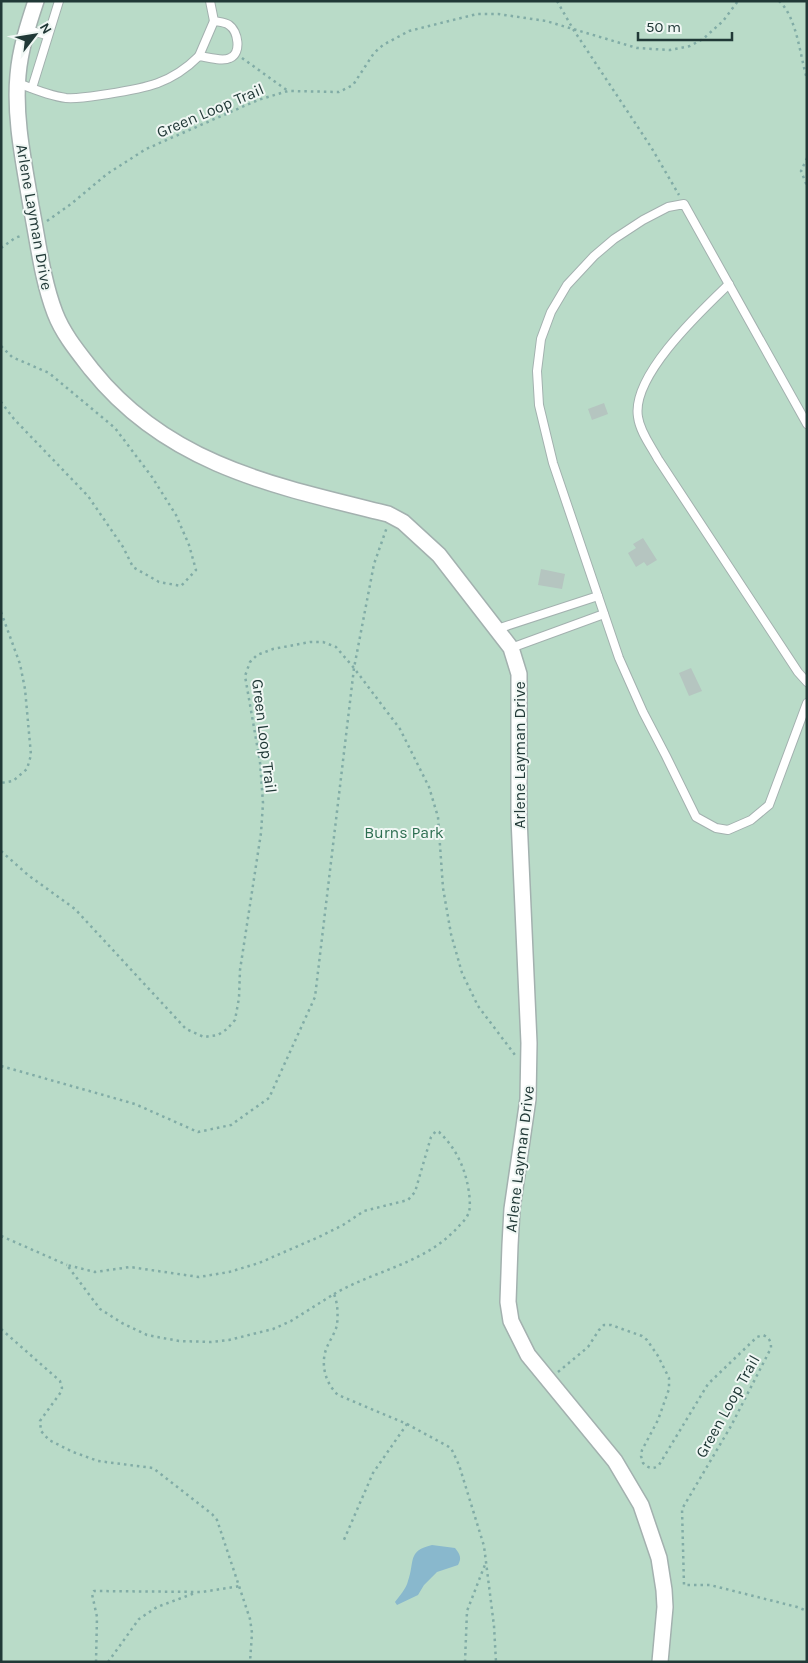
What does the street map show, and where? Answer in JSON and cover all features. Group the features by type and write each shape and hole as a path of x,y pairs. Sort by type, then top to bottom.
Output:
{"street":[{"name":"Arlene Layman Drive","path":"36,1 21,57 25,86 18,109 34,230 50,298 64,333 108,390 131,412 184,448 251,478 391,515 403,522 439,555 511,648 519,674 519,818 529,1078 528,1099 512,1209 508,1302 511,1321 528,1355 615,1461 641,1505 659,1558 664,1590 665,1607 660,1662"}],"lane":[{"path":"59,1 48,35 25,86 65,98 82,98 139,90 174,77 199,56 214,21 210,1"},
{"path":"199,56 226,60 236,54 237,43 233,29 228,24 214,21"},
{"path":"27,30 48,35"},
{"path":"807,424 684,204 668,207 643,220 594,256 567,285 551,312 541,339 537,371 539,405 552,463 619,658 643,712 696,817 716,828 728,830 751,820 769,805 807,703"},
{"path":"729,284 691,320 650,375 640,396 638,417 658,459 798,672 807,682"},
{"path":"497,629 598,596"},
{"path":"511,648 604,614"}],"path":[{"path":"558,1 573,29 652,147 684,204"},
{"name":"Green Loop Trail","path":"1,248 15,238 34,230 71,204 107,174 146,148 258,100 288,91 339,92 353,85 374,53 409,31 477,14 498,14 546,21 637,48 670,50 690,46 702,39 723,21 738,1"},
{"path":"779,1 786,7 795,27 807,80"},
{"path":"236,54 288,91"},
{"path":"807,158 801,171 807,186"},
{"path":"1,346 12,357 49,374 115,428 152,477 176,515 189,545 196,570 181,586 159,582 133,567 123,547 88,496 14,419 1,402"},
{"path":"1,1066 135,1104 198,1132 231,1125 269,1098 315,997 354,668 374,564 391,515"},
{"path":"1,612 20,664 25,689 31,755 27,769 13,781 1,783"},
{"name":"Green Loop Trail","path":"1,851 28,875 75,909 186,1029 204,1037 218,1035 235,1020 239,998 240,970 260,833 262,803 260,762 245,676 250,662 257,655 273,649 310,642 323,642 336,647 400,729 429,787 438,817 443,888 451,934 462,973 478,1006 514,1053 529,1078"},
{"path":"1,1236 67,1265 94,1272 130,1267 199,1277 229,1272 259,1262 321,1236 343,1225 364,1211 408,1200 415,1192 431,1137 436,1131 439,1132 455,1152 465,1175 469,1194 470,1211 468,1214 452,1234 430,1251 401,1265 356,1282 291,1321 273,1329 229,1340 211,1342 179,1341 147,1335 122,1323 100,1309 67,1265"},
{"path":"334,1294 337,1304 337,1327 325,1353 324,1370 331,1387 338,1395 407,1424 446,1444 454,1452 484,1546 494,1626 496,1662"},
{"name":"Green Loop Trail","path":"555,1371 559,1372 588,1347 598,1330 604,1325 611,1325 642,1336 647,1340 658,1356 669,1378 669,1389 661,1412 641,1456 643,1463 651,1468 656,1468 708,1384 757,1337 763,1335 768,1338 771,1342 771,1348 731,1426 682,1509 684,1585 710,1585 807,1611"},
{"path":"1,1329 60,1381 62,1388 58,1398 40,1420 41,1431 46,1437 73,1452 98,1461 153,1468 212,1514 217,1520 240,1586 252,1628 250,1662"},
{"path":"343,1542 373,1473 407,1424"},
{"path":"465,1662 467,1611 487,1562"},
{"path":"96,1662 97,1617 92,1594 94,1591 196,1592 240,1586"},
{"path":"108,1662 139,1618 157,1607 196,1592"}],"green space":[{"name":"Burns Park","path":"1,1 807,1 807,1662 1,1662"}],"water":[{"path":"432,1545 455,1548 460,1556 458,1565 437,1572 424,1585 418,1595 397,1605 395,1602 407,1584 415,1554 424,1547"}],"building":[{"path":"604,403 608,414 592,420 588,409"},
{"path":"643,538 657,560 647,566 644,562 636,567 628,553 636,548 633,544"},
{"path":"541,569 565,574 562,589 538,585"},
{"path":"691,668 702,691 689,696 679,673"}]}
